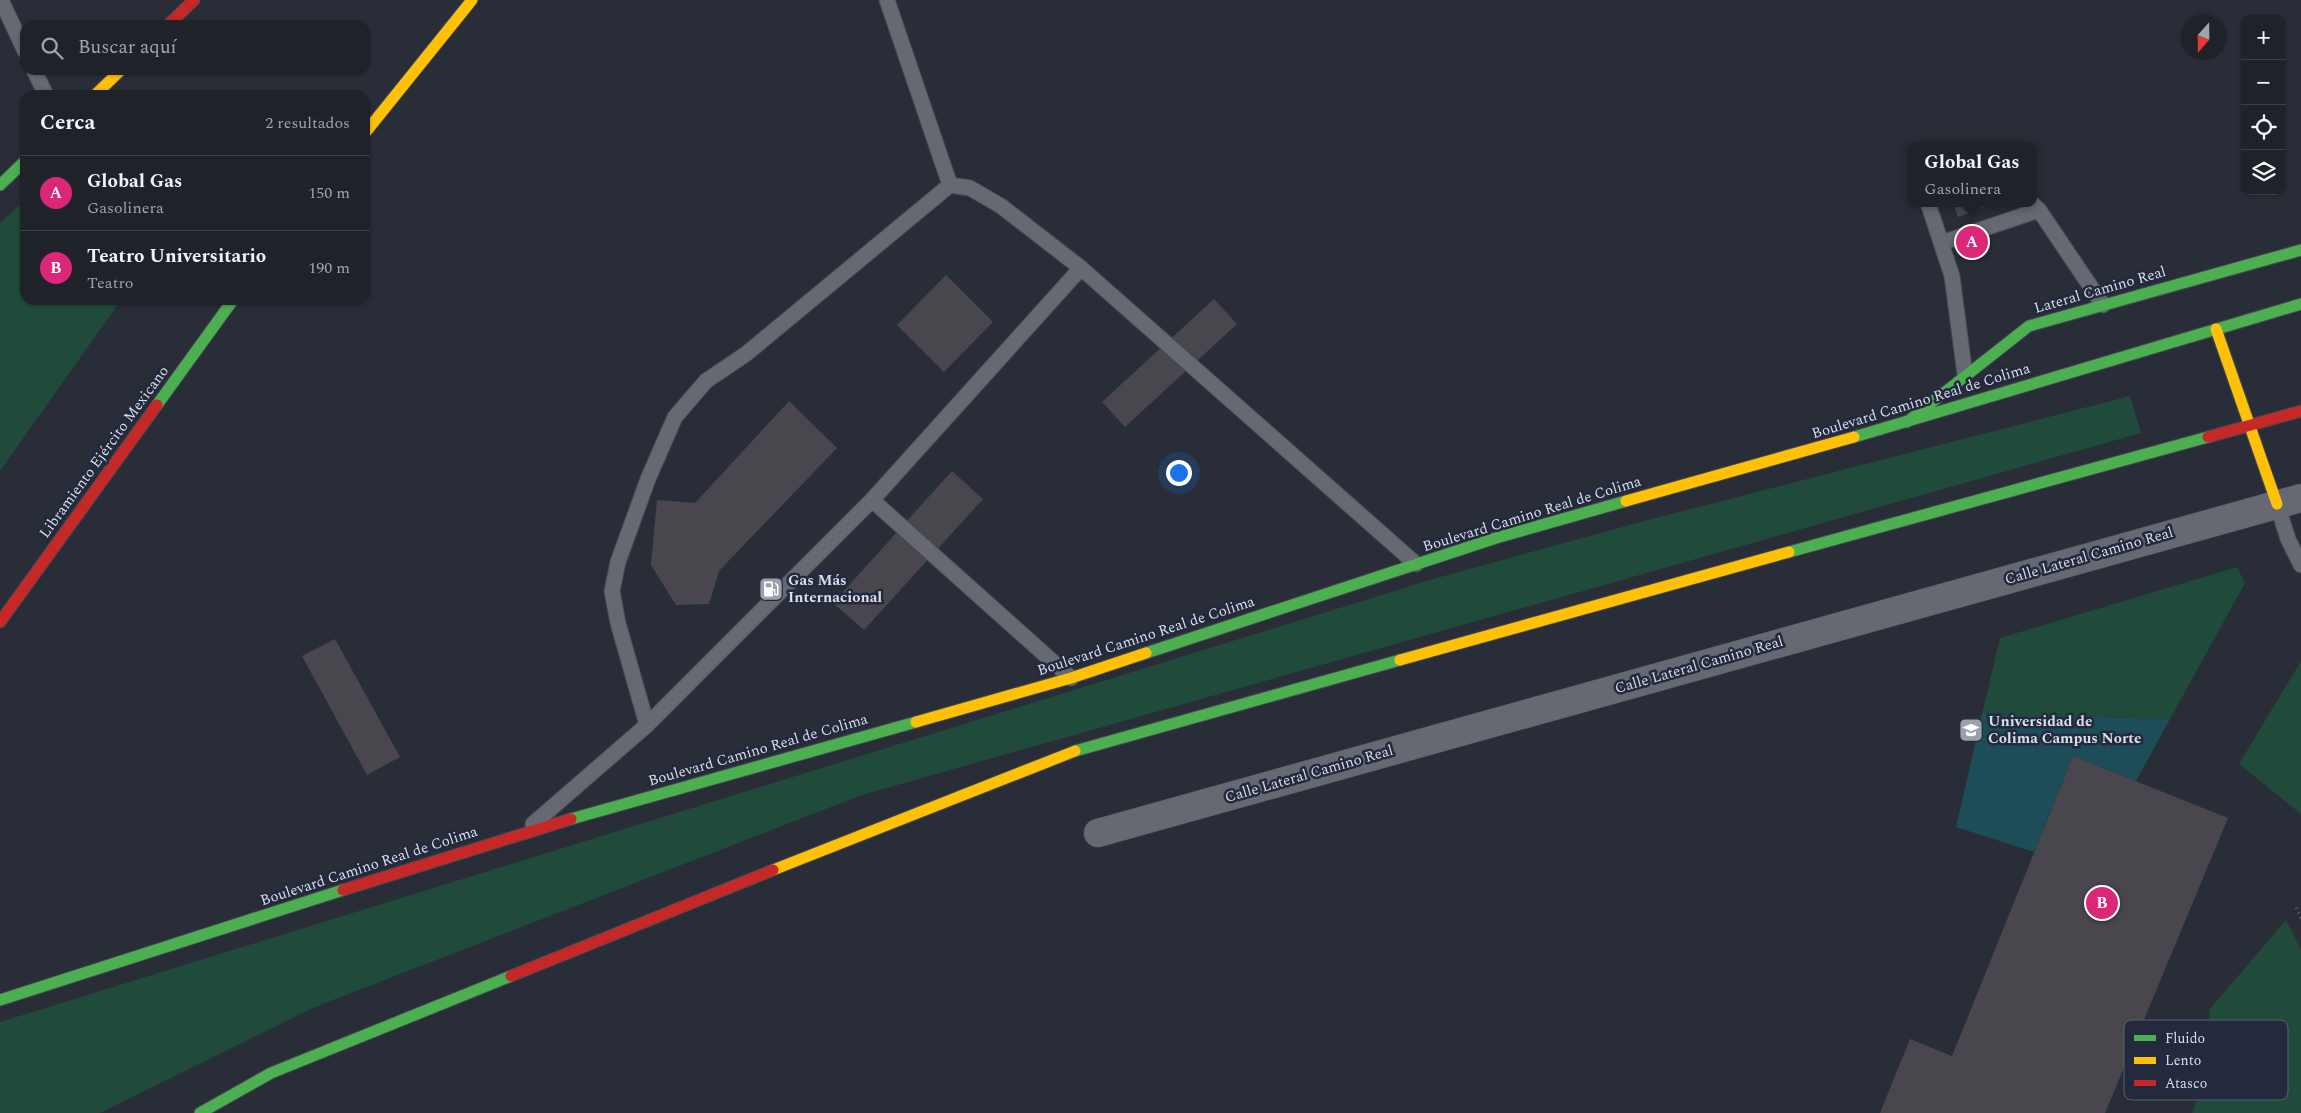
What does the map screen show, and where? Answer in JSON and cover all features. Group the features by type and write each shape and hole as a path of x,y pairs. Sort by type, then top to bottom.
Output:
{"main road":[{"path":"173,20 194,0"},
{"path":"370,127 472,0"},
{"path":"99,90 116,75"},
{"path":"0,185 20,166"},
{"name":"Lateral Camino Real","path":"1907,422 2029,326 2301,250"},
{"name":"Boulevard Camino Real de Colima","path":"0,1000 524,832 1071,678 1496,538 1907,422 2301,304"},
{"name":"Libramiento Ejército Mexicano","path":"0,622 229,305"},
{"path":"2216,328 2249,424 2289,501"},
{"path":"200,1113 271,1073 695,901 1087,746 2301,410"}],"street":[{"name":"Calle Lateral Camino Real","path":"1098,833 2289,501"}],"lane":[{"path":"1,0 20,40"},
{"path":"887,0 950,186"},
{"path":"36,75 44,90"},
{"path":"647,725 618,623 612,591 621,553 648,479 675,417 706,381 746,354 950,186 970,188 1002,206 1081,268 1416,564"},
{"path":"1929,207 1952,276 1966,375"},
{"path":"1941,243 2032,207"},
{"path":"2036,207 2104,305"},
{"path":"524,832 647,725 872,500 1081,268"},
{"path":"872,500 1071,678"},
{"path":"2289,501 2288,539 2301,565"}],"path":[{"path":"2296,908 2301,918"}],"green space":[{"path":"20,205 20,305 117,305 0,471 0,223"},
{"path":"2130,396 2141,433 862,795 315,1007 100,1113 0,1113 0,1022 1433,579 1644,521"},
{"path":"2237,567 2245,583 2170,719 1982,714 2000,638"},
{"path":"2301,661 2301,814 2239,764"},
{"path":"2286,920 2301,949 2301,1113 2192,1113 2197,1100 2288,1100 2288,1020 2210,1020 2209,1010"}],"water":[{"path":"1982,714 2170,719 2136,781 2073,756 2034,852 1956,827"}],"building":[{"path":"1954,207 1986,207 1958,217"},
{"path":"946,275 993,322 944,372 897,325"},
{"path":"1214,299 1237,324 1125,427 1102,402"},
{"path":"789,401 837,448 719,571 709,604 676,605 651,565 657,500 695,503"},
{"path":"952,471 983,499 864,630 833,603"},
{"path":"335,639 400,757 367,775 302,656"},
{"path":"2073,756 2228,818 2144,1020 2124,1020 2124,1067 2105,1113 1880,1113 1910,1039 1952,1056"}],"traffic: fast":[{"path":"0,185 20,166"},
{"path":"1907,422 2029,326 2301,250"},
{"path":"1854,437 2301,304"},
{"path":"157,405 229,305"},
{"path":"1789,552 2208,437"},
{"path":"1146,653 1496,538 1626,501"},
{"path":"1075,751 1400,660"},
{"path":"571,819 916,722"},
{"path":"0,1000 343,890"},
{"path":"200,1113 271,1073 511,976"}],"traffic: slow":[{"path":"370,127 472,0"},
{"path":"100,90 116,75"},
{"path":"2216,329 2277,504"},
{"path":"1626,501 1854,437"},
{"path":"1400,660 1789,552"},
{"path":"916,722 1071,678 1146,653"},
{"path":"773,870 1075,751"}],"traffic: jam":[{"path":"173,20 194,0"},
{"path":"0,622 157,405"},
{"path":"2208,437 2301,411"},
{"path":"343,890 571,819"},
{"path":"511,976 773,870"}],"place":[{"name":"Global Gas","path":"1972,242"},
{"name":"Gas Más Internacional","path":"771,589"},
{"name":"Universidad de Colima Campus Norte","path":"1971,730"},
{"name":"Teatro Universitario","path":"2102,903"}]}
